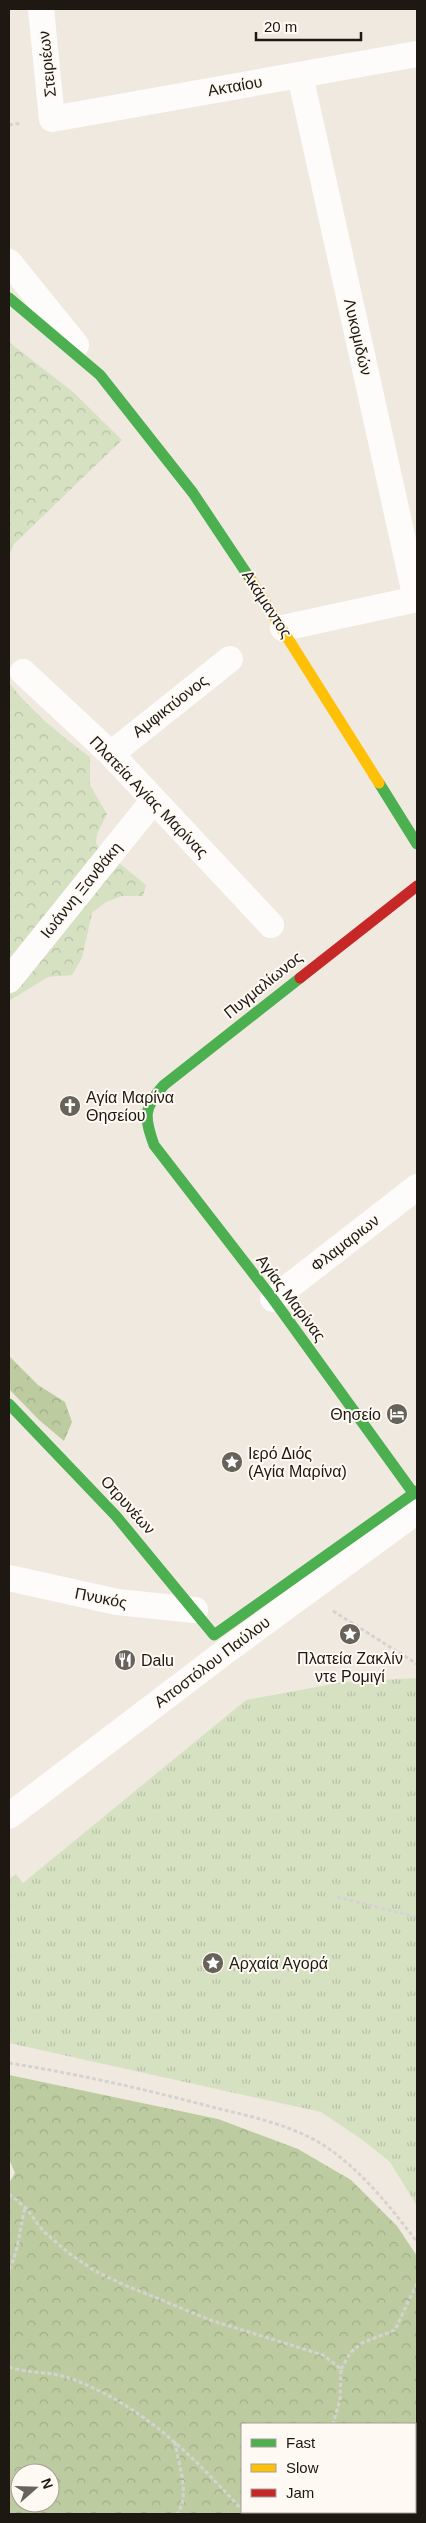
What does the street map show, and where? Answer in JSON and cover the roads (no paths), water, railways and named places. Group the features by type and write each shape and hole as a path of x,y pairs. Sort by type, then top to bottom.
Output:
{"street":[{"name":"Στειριέων","path":"41,9 52,119"},
{"name":"Ακταίου","path":"52,119 417,54"},
{"name":"Λυκομιδών","path":"300,75 417,599"},
{"name":"Ακάμαντος","path":"9,262 193,492 282,628 417,844"},
{"name":"Ακάμαντος","path":"9,298 100,375"},
{"path":"282,628 417,599"},
{"name":"Αμφικτύονος","path":"111,754 230,659"},
{"name":"Πλατεία Αγίας Μαρίνας","path":"23,672 111,754 152,801 271,925"},
{"name":"Ιωάννη Ξανθάκη","path":"9,980 152,801"},
{"name":"Πυγμαλίωνος","path":"145,1121 147,1102 164,1085 417,886"},
{"name":"Αγίας Μαρίνας","path":"145,1121 154,1146 273,1299 416,1499"},
{"name":"Φλαμαριων","path":"273,1299 417,1188"},
{"name":"Οτρυνέων","path":"9,1404 44,1438 132,1533 220,1643"},
{"name":"Αποστόλου Παύλου","path":"220,1643 308,1591 416,1499"},
{"name":"Αποστόλου Παύλου","path":"9,1816 220,1643 416,1499"},
{"name":"Πνυκός","path":"9,1578 117,1602 195,1610"}],"place":[{"name":"Αγία Μαρίνα Θησείου","path":"70,1106"},
{"name":"Θησείο","path":"397,1414"},
{"name":"Ιερό Διός (Αγία Μαρίνα)","path":"232,1462"},
{"name":"Πλατεία Ζακλίν ντε Ρομιγί","path":"350,1634"},
{"name":"Dalu","path":"125,1660"},
{"name":"Αρχαία Αγορά","path":"213,1963"}]}
